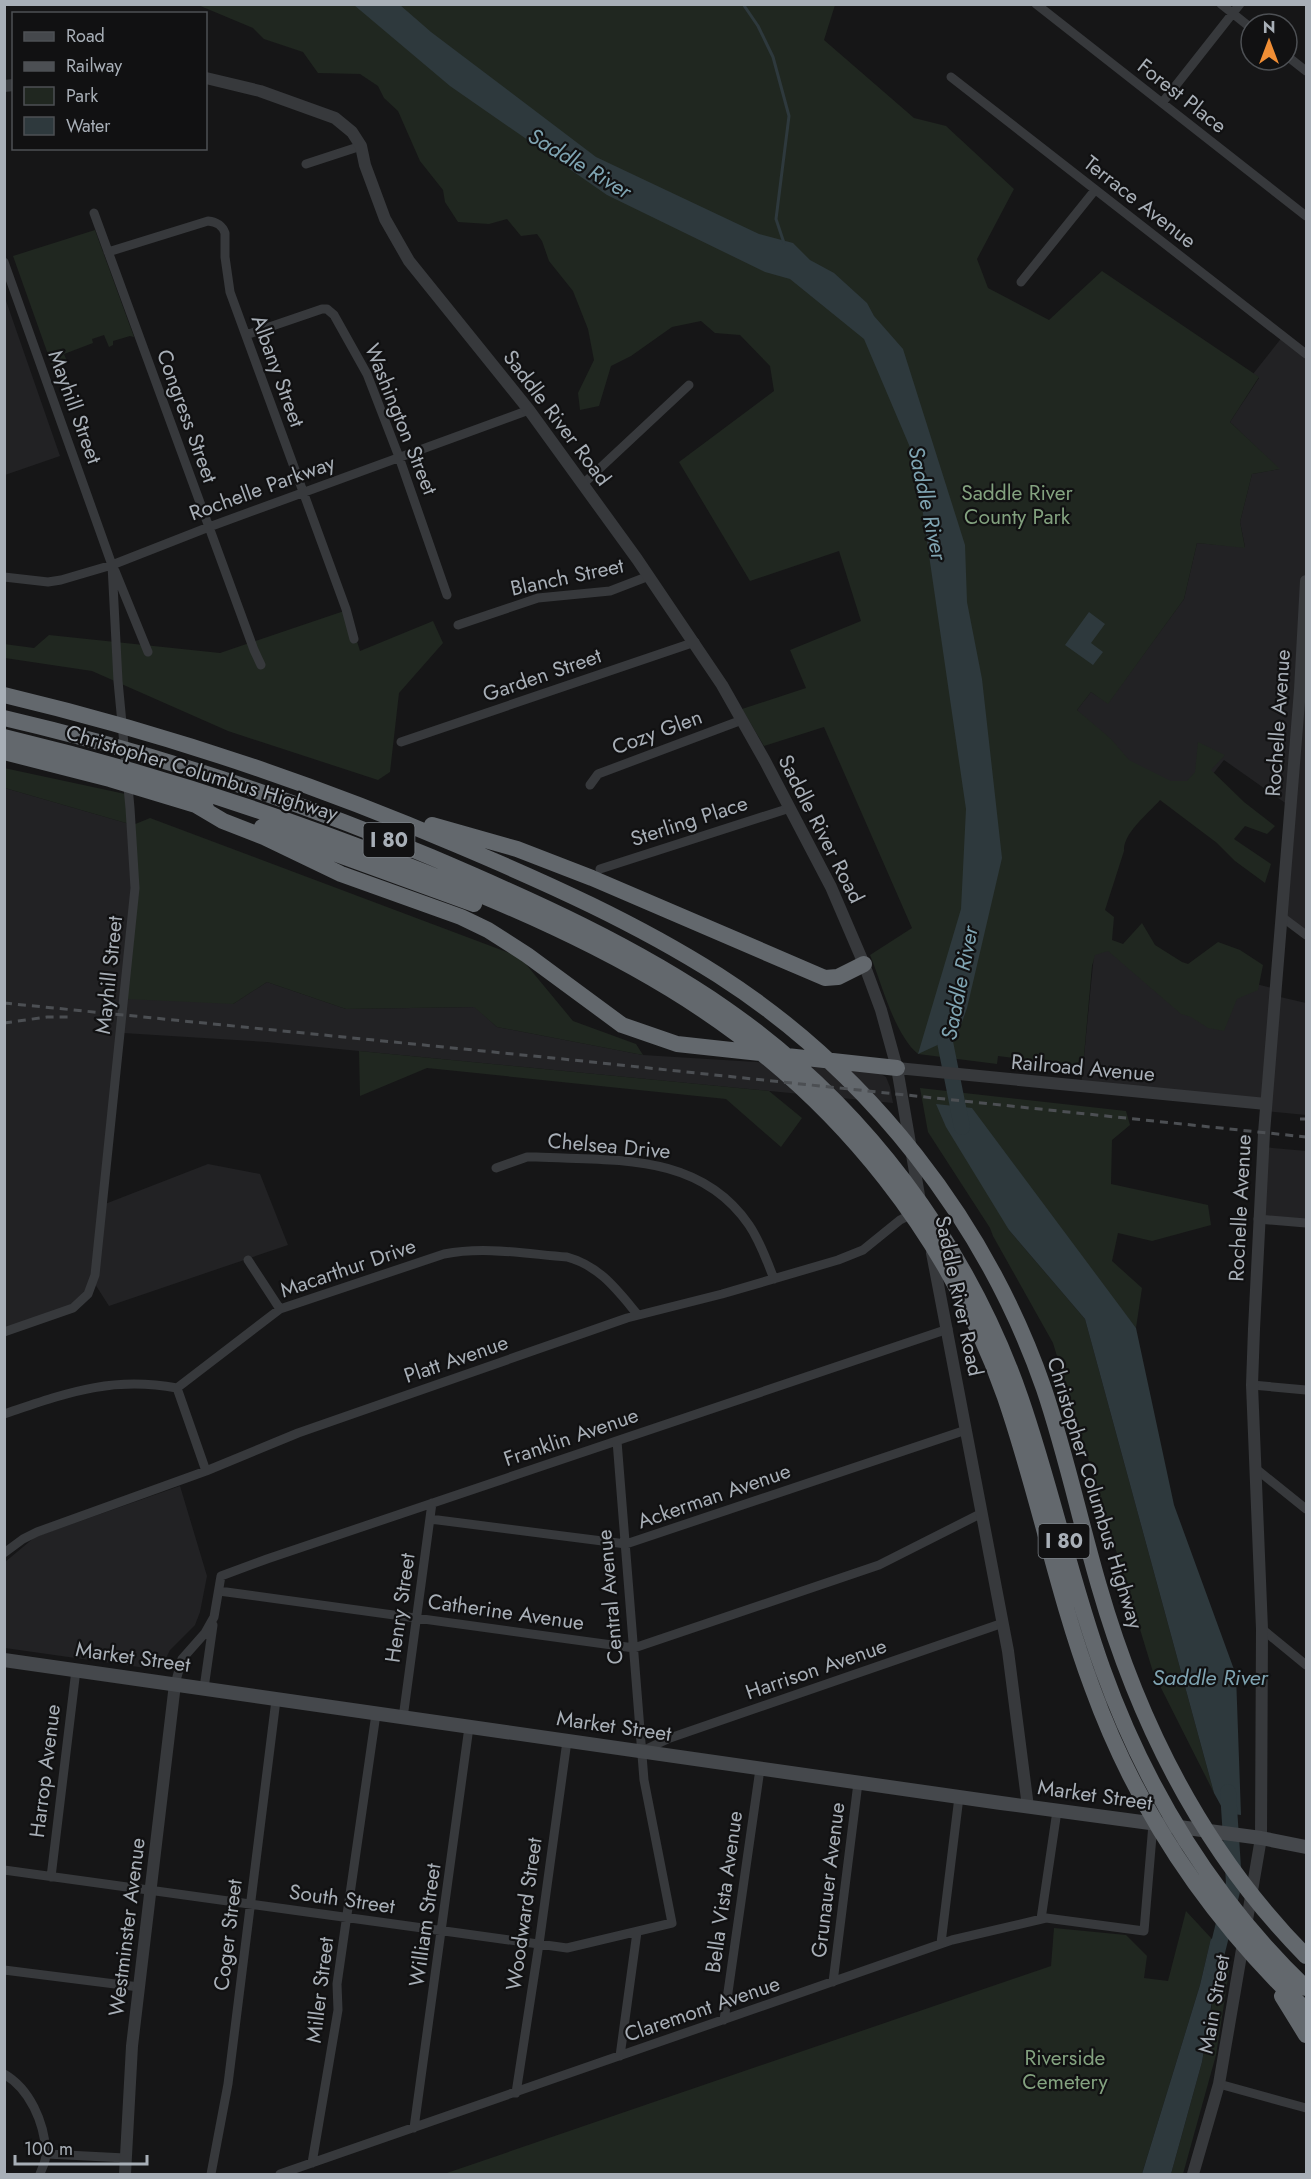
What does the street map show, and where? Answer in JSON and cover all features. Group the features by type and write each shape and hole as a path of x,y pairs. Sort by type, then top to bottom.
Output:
{"highway":[{"name":"Christopher Columbus Highway","path":"4,695 167,738 258,767 347,800 513,869 623,921 720,976 793,1029 855,1086 938,1186 990,1269 1018,1326 1043,1386 1062,1447 1100,1589 1136,1696 1160,1749 1191,1806 1230,1867 1306,1956"},
{"name":"Christopher Columbus Highway","path":"4,718 143,754 224,780 414,850 531,901 626,949 700,992 747,1025 818,1084 870,1139 924,1207 962,1282 1005,1397 1072,1628 1092,1688 1112,1738 1143,1799 1187,1872 1218,1915 1252,1955 1306,2010"},
{"name":"Christopher Columbus Highway","path":"4,737 156,778 318,831 487,898 604,953 672,990 720,1022 784,1072 852,1139 962,1282 995,1334 1019,1393 1102,1669 1132,1743 1162,1802 1198,1860 1256,1935 1306,1988"},
{"path":"4,752 110,779 196,805 389,872 604,953"},
{"path":"347,800 517,849 592,878 825,978 838,977 864,964"},
{"path":"196,805 223,821 264,837 341,874 461,917 488,930 622,1025 644,1034 677,1044 897,1068"},
{"path":"1261,1906 1306,1941"},
{"path":"1266,1970 1306,2035"}],"main road":[{"name":"Market Street","path":"4,1660 1306,1847"}],"street":[{"name":"Forest Place","path":"1036,4 1306,216"},
{"path":"1221,4 1239,19"},
{"path":"1162,103 1240,4"},
{"name":"Terrace Avenue","path":"951,77 1306,354"},
{"name":"Saddle River Road","path":"207,78 260,91 335,118 352,132 361,146 365,165 385,219 405,255 428,287 529,410 650,576 695,642 742,720 831,887 881,1010 897,1068 921,1209 938,1277 980,1514 1003,1623 1028,1807"},
{"path":"306,164 361,146"},
{"path":"1021,282 1095,190"},
{"name":"Congress Street","path":"93,213 208,527 261,664"},
{"name":"Albany Street","path":"108,252 208,221 219,224 225,233 225,257 230,292 346,609 354,639"},
{"name":"Mayhill Street","path":"4,262 112,565 148,652"},
{"name":"Washington Street","path":"246,335 322,309 332,312 363,365 399,457 447,596"},
{"path":"583,484 689,386"},
{"name":"Rochelle Parkway","path":"4,577 48,582 112,565 208,527 529,410"},
{"name":"Mayhill Street","path":"4,1332 73,1308 88,1294 95,1275 133,917 134,859 118,681 112,565"},
{"name":"Blanch Street","path":"458,625 538,598 610,591 650,576"},
{"name":"Rochelle Avenue","path":"1255,1838 1262,1629 1252,1385 1258,1219 1304,655 1306,581"},
{"name":"Garden Street","path":"401,742 695,642"},
{"name":"Cozy Glen","path":"590,785 598,774 742,720"},
{"name":"Sterling Place","path":"600,869 790,808"},
{"path":"1282,917 1306,935"},
{"name":"Railroad Avenue","path":"897,1068 1266,1104"},
{"name":"Chelsea Drive","path":"496,1168 527,1157 536,1157 651,1164 686,1173 711,1187 750,1226 774,1279"},
{"name":"Platt Avenue","path":"4,1553 37,1532 206,1471 298,1433 638,1316 838,1260 863,1250 900,1220 921,1209"},
{"path":"1258,1219 1306,1223"},
{"name":"Macarthur Drive","path":"177,1388 280,1309 444,1254 482,1250 567,1257 578,1260 600,1272 638,1316"},
{"path":"248,1260 280,1309"},
{"name":"Franklin Avenue","path":"219,1591 221,1576 948,1329"},
{"path":"4,1414 94,1386 137,1383 177,1388 206,1471"},
{"path":"1252,1385 1306,1390"},
{"name":"Ackerman Avenue","path":"430,1519 626,1544 966,1430"},
{"name":"Central Avenue","path":"617,1441 644,1780 672,1923"},
{"path":"1256,1468 1306,1509"},
{"name":"Henry Street","path":"403,1718 432,1503"},
{"name":"Catherine Avenue","path":"219,1591 634,1648 879,1565 980,1514"},
{"path":"204,1688 219,1591"},
{"path":"175,1684 182,1659 205,1633 215,1613"},
{"name":"Harrison Avenue","path":"642,1751 670,1738 1003,1623"},
{"path":"1262,1629 1306,1665"},
{"name":"Harrop Avenue","path":"51,1877 76,1670"},
{"name":"Westminster Avenue","path":"125,2175 128,2097 139,1987 175,1684"},
{"name":"Coger Street","path":"211,2175 228,2084 276,1700"},
{"name":"Miller Street","path":"312,2163 338,2010 337,1984 376,1714"},
{"name":"William Street","path":"414,2128 470,1727"},
{"name":"Woodward Street","path":"516,2093 567,1741"},
{"name":"Bella Vista Avenue","path":"724,2020 760,1769"},
{"name":"Grunauer Avenue","path":"833,1982 858,1783"},
{"path":"941,1943 960,1797"},
{"path":"1041,1919 1057,1811"},
{"name":"Claremont Avenue","path":"280,2175 941,1943 1046,1918 1144,1931 1153,1824"},
{"name":"Main Street","path":"1193,2175 1219,2084 1255,1838"},
{"name":"South Street","path":"4,1870 567,1948 672,1923"},
{"path":"620,2056 636,1932"},
{"path":"4,1970 139,1987"},
{"path":"4,2074 22,2087 33,2104 47,2154 40,2175"},
{"path":"1219,2084 1306,2108"},
{"path":"47,2154 125,2158"}],"shaded area":[{"path":"4,295 60,456 5,475 4,475"},
{"path":"1283,336 1306,354 1306,935 1282,917 1291,807 1224,760 1181,814 1149,790 1077,710 1091,692 1108,703 1184,599 1197,543 1245,547 1240,522 1252,474 1279,469 1230,422 1259,378 1253,374"},
{"path":"5,788 133,825 233,1004 267,982 346,1009 475,1007 497,1027 643,1055 867,1069 886,1077 893,1103 267,1042 123,1033 105,1204 208,1164 260,1174 288,1245 109,1306 95,1284 76,1307 5,1333"},
{"path":"1095,944 1276,989 1276,996 1306,1003 1306,1115 1265,1111 1266,1105 1081,1087"},
{"path":"1263,1147 1306,1151 1306,1223 1258,1219"},
{"path":"180,1486 207,1576 195,1625 170,1650 160,1670 5,1648 5,1562 35,1537"}],"green space":[{"name":"Saddle River County Park","path":"198,5 835,5 824,40 914,118 946,126 1014,189 977,259 988,288 1049,320 1102,271 1259,377 1230,422 1280,469 1252,474 1240,522 1245,548 1197,543 1184,599 1108,704 1091,692 1077,710 1111,739 1129,760 1171,781 1187,781 1195,772 1198,742 1225,755 1211,770 1244,802 1275,826 1267,834 1245,826 1234,839 1271,864 1265,883 1160,800 1128,837 1105,910 1114,917 1112,940 1123,944 1142,923 1155,945 1182,962 1188,964 1218,942 1240,950 1263,965 1258,990 1237,999 1224,1031 1208,1028 1191,1017 1181,1014 1108,951 1095,955 1092,966 1083,1067 998,1056 997,1064 918,1054 895,1022 870,955 912,928 824,727 764,746 742,709 806,688 790,650 861,621 839,551 750,581 679,462 774,391 770,366 740,335 715,333 701,321 672,327 631,356 611,366 599,406 580,410 578,393 594,360 588,329 573,291 549,261 537,234 521,236 507,219 489,224 458,222 445,202 443,190 420,161 398,111 384,98 378,86 360,74 318,73 303,52 264,39 253,28"},
{"path":"95,230 134,337 113,341 113,345 109,347 104,335 92,339 93,343 64,354 68,364 59,367 60,372 55,374 13,256"},
{"path":"347,610 360,651 433,621 443,643 399,693 390,772 378,780 228,731 92,671 5,658 4,644 34,648 49,635 220,653"},
{"path":"4,768 130,795 133,825 5,788"},
{"path":"150,818 520,957 573,1021 636,1044 643,1055 497,1027 474,1007 346,1009 267,982 233,1004 126,999 136,864 133,825"},
{"path":"359,1051 769,1091 802,1118 781,1147 726,1099 427,1068 360,1096"},
{"path":"920,1088 1126,1111 1130,1125 1112,1140 1111,1184 1208,1205 1211,1225 1152,1241 1118,1233 1112,1261 1142,1288 1136,1328 974,1126 1009,1230 1085,1319 1214,1793 1153,1672 1053,1343 990,1228 928,1132"},
{"name":"Riverside Cemetery","path":"1186,1911 1211,1938 1200,1985 1142,2174 444,2174 1051,1966 1054,1928 1126,1935 1147,1956 1144,1978 1168,1981"},
{"path":"1219,1963 1230,1966 1216,2055 1183,2174 1171,2174 1202,2062"}],"water":[{"path":"354,5 400,5 431,32 596,157 759,234 793,243 810,260 834,273 867,303 874,316 903,349 965,545 967,602 982,679 1002,858 967,1008 957,1036 918,1054 961,909 966,809 915,459 864,339 790,279 765,272 607,195 450,86"},
{"path":"1089,612 1105,624 1091,643 1103,652 1093,665 1065,645"},
{"name":"Saddle River","path":"936,1104 972,1108 1136,1328 1174,1505 1236,1675 1241,1815 1225,1813 1214,1793 1085,1319 1009,1230 946,1127"},
{"path":"1211,1938 1220,1952 1202,2062 1171,2174 1142,2174 1200,1985"}],"waterway":[{"path":"743,4 758,26 773,57 789,116 776,219 784,243"},
{"name":"Saddle River","path":"951,1020 945,1042 962,1127"},
{"name":"Saddle River","path":"1213,1968 1234,1883 1228,1792"}],"railway":[{"path":"4,1003 1306,1137"},
{"path":"4,1023 47,1017 70,1017"},
{"path":"1300,1119 1306,1119"}]}
